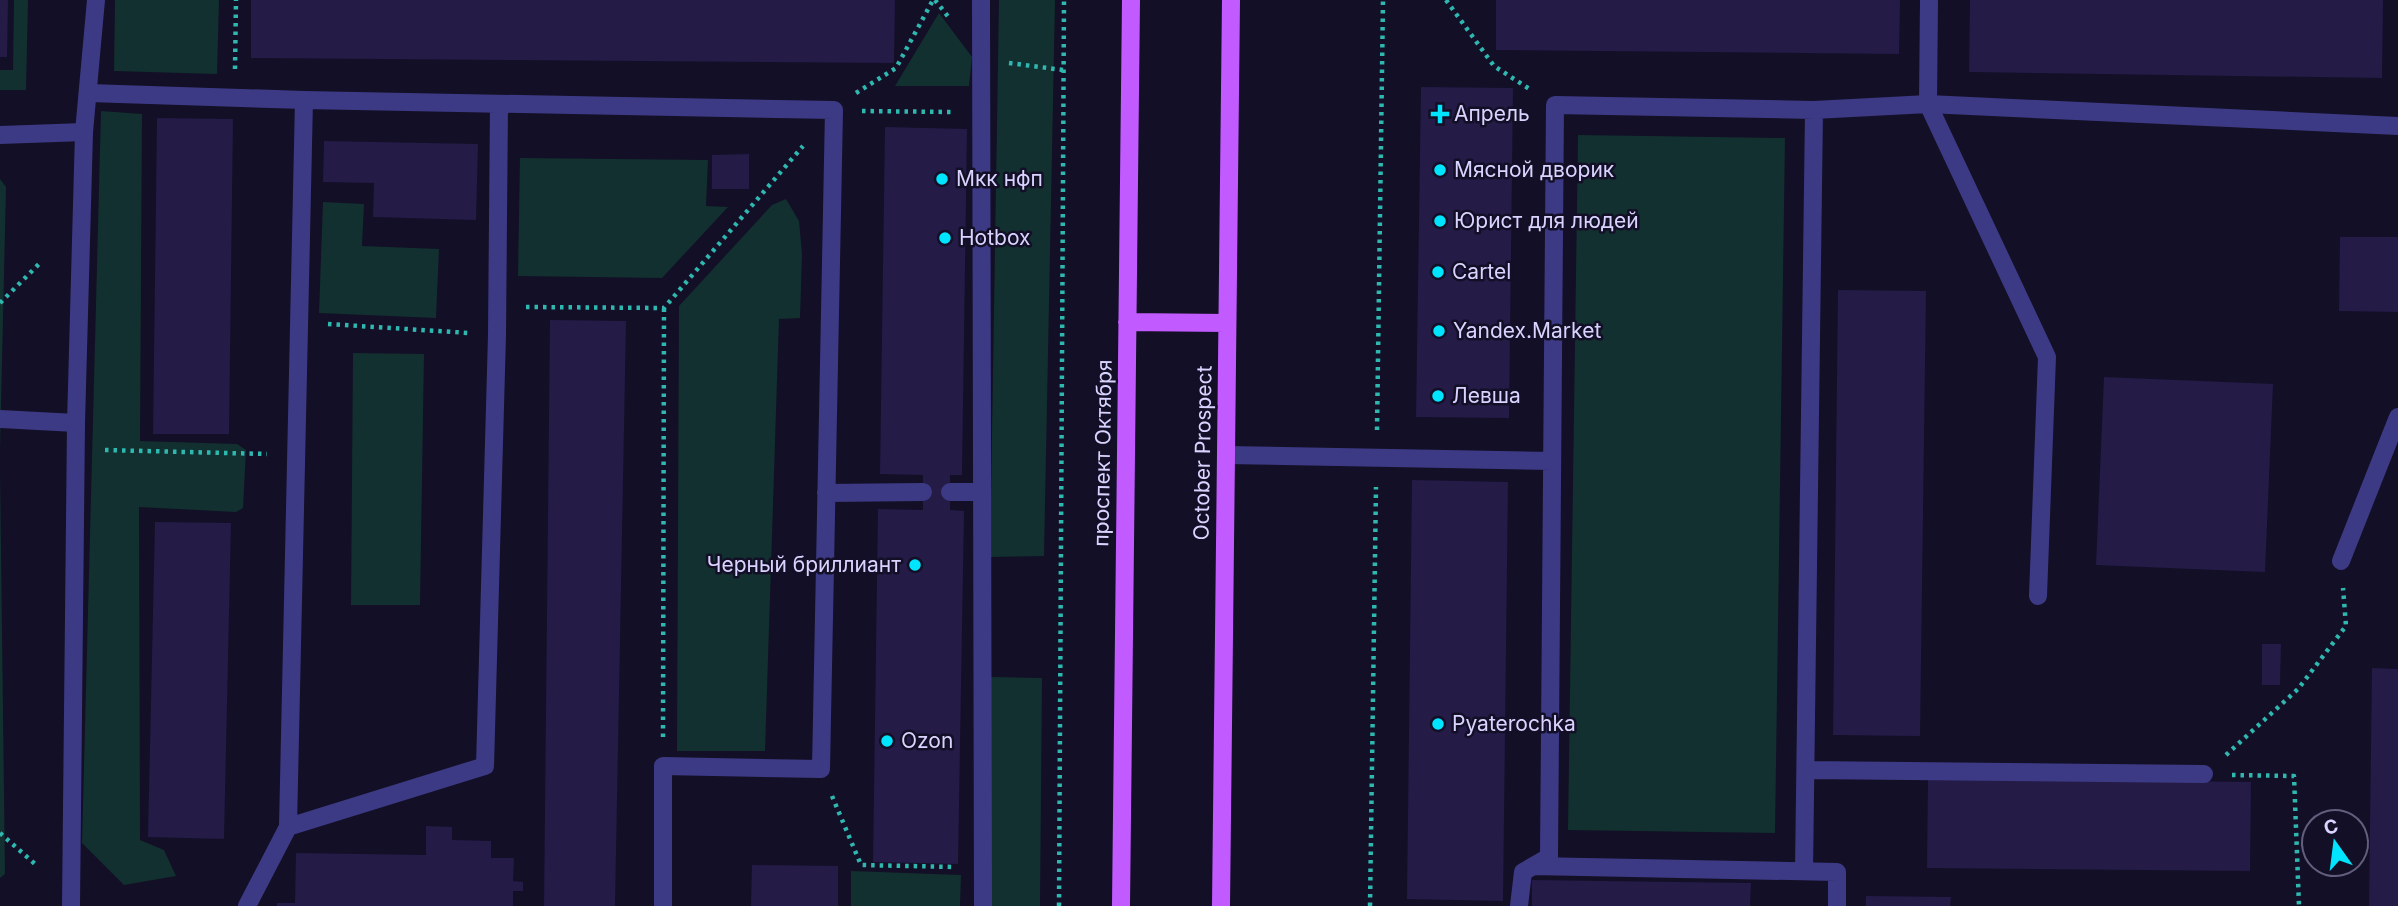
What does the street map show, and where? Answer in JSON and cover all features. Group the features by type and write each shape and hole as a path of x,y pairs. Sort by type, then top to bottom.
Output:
{"main road":[{"name":"проспект Октября","path":"1121,906 1131,0"},
{"name":"October Prospect","path":"1221,906 1231,0"},
{"path":"1127,322 1227,323"}],"street":[{"path":"71,906 76,423 84,132 96,0"},
{"path":"981,0 983,906"},
{"path":"1929,0 1928,104 2046,356 2038,597"},
{"path":"89,93 834,110 821,769 663,766 663,906"},
{"path":"247,906 288,827 304,100"},
{"path":"288,827 485,766 497,307 499,104"},
{"path":"1519,906 1523,872 1549,857 1555,105 1814,110 1928,104 2398,126"},
{"path":"1804,872 1814,110"},
{"path":"0,135 84,132"},
{"path":"2341,561 2398,417"},
{"path":"0,419 76,423"},
{"path":"1226,455 1552,461"},
{"path":"827,494 923,492"},
{"path":"950,492 982,492"},
{"path":"1806,770 2204,775"},
{"path":"1533,866 1838,872 1837,906"}],"path":[{"path":"235,98 236,0"},
{"path":"663,766 664,308 834,110 864,86 896,68 933,0"},
{"path":"1059,906 1064,0"},
{"path":"1446,0 1494,66 1555,105"},
{"path":"834,110 981,112"},
{"path":"0,303 42,261"},
{"path":"497,307 664,308"},
{"path":"299,322 496,335"},
{"path":"76,449 296,456"},
{"path":"2204,775 2298,689 2346,626 2341,561"},
{"path":"821,769 861,865 983,868"},
{"path":"2204,775 2294,776 2299,906"},
{"path":"0,833 35,864"}],"green space":[{"path":"14,0 28,0 26,90 0,90 0,70 13,70"},
{"path":"115,0 219,0 217,74 114,71"},
{"path":"999,0 1055,0 1044,556 990,557"},
{"path":"939,13 972,57 969,86 895,86"},
{"path":"101,111 142,114 140,441 237,444 246,450 243,508 236,512 139,507 140,840 164,850 176,876 124,885 82,843"},
{"path":"1578,135 1785,138 1775,833 1568,830"},
{"path":"520,158 708,160 706,206 728,207 662,278 518,276"},
{"path":"0,179 6,187 0,450"},
{"path":"786,199 799,221 802,254 800,318 779,319 765,751 677,751 679,306 772,205"},
{"path":"323,202 364,204 362,246 439,249 436,318 319,313"},
{"path":"353,353 424,354 420,605 351,605"},
{"path":"0,469 5,874 0,878"},
{"path":"991,677 1042,678 1040,906 991,906"},
{"path":"851,871 961,875 960,906 851,906"}],"building":[{"path":"0,0 8,0 7,57 0,57"},
{"path":"251,0 895,0 894,63 251,58"},
{"path":"1496,0 1900,0 1899,54 1496,50"},
{"path":"1970,0 2383,0 2382,78 1969,72"},
{"path":"1421,87 1513,88 1509,418 1416,417"},
{"path":"157,118 233,119 229,434 153,434"},
{"path":"885,127 967,129 962,475 950,475 950,510 964,511 958,864 873,862 878,509 923,510 923,475 880,474"},
{"path":"324,141 478,144 476,220 373,217 374,183 323,182"},
{"path":"749,154 749,189 712,189 712,155"},
{"path":"2340,237 2398,237 2398,312 2339,311"},
{"path":"1838,290 1926,291 1920,736 1833,735"},
{"path":"550,320 626,321 615,906 544,906"},
{"path":"2104,377 2273,384 2265,572 2096,565"},
{"path":"1412,480 1508,482 1503,901 1407,899"},
{"path":"155,522 231,523 224,839 148,837"},
{"path":"2262,644 2281,644 2280,685 2262,685"},
{"path":"2372,668 2398,669 2398,906 2369,906"},
{"path":"1928,778 2251,782 2250,871 1927,868"},
{"path":"426,826 452,827 452,840 491,841 491,858 514,858 513,881 523,882 523,891 513,891 513,906 277,906 277,903 295,903 296,853 426,855"},
{"path":"752,865 838,866 838,906 751,906"},
{"path":"1532,880 1751,883 1750,906 1532,906"},
{"path":"1866,896 1951,897 1950,906 1866,906"}],"place":[{"name":"Апрель","path":"1440,114"},
{"name":"Мясной дворик","path":"1440,170"},
{"name":"Мкк нфп","path":"942,179"},
{"name":"Юрист для людей","path":"1440,221"},
{"name":"Hotbox","path":"945,238"},
{"name":"Cartel","path":"1438,272"},
{"name":"Yandex.Market","path":"1439,331"},
{"name":"Левша","path":"1438,396"},
{"name":"Черный бриллиант","path":"915,565"},
{"name":"Pyaterochka","path":"1438,724"},
{"name":"Ozon","path":"887,741"}]}
